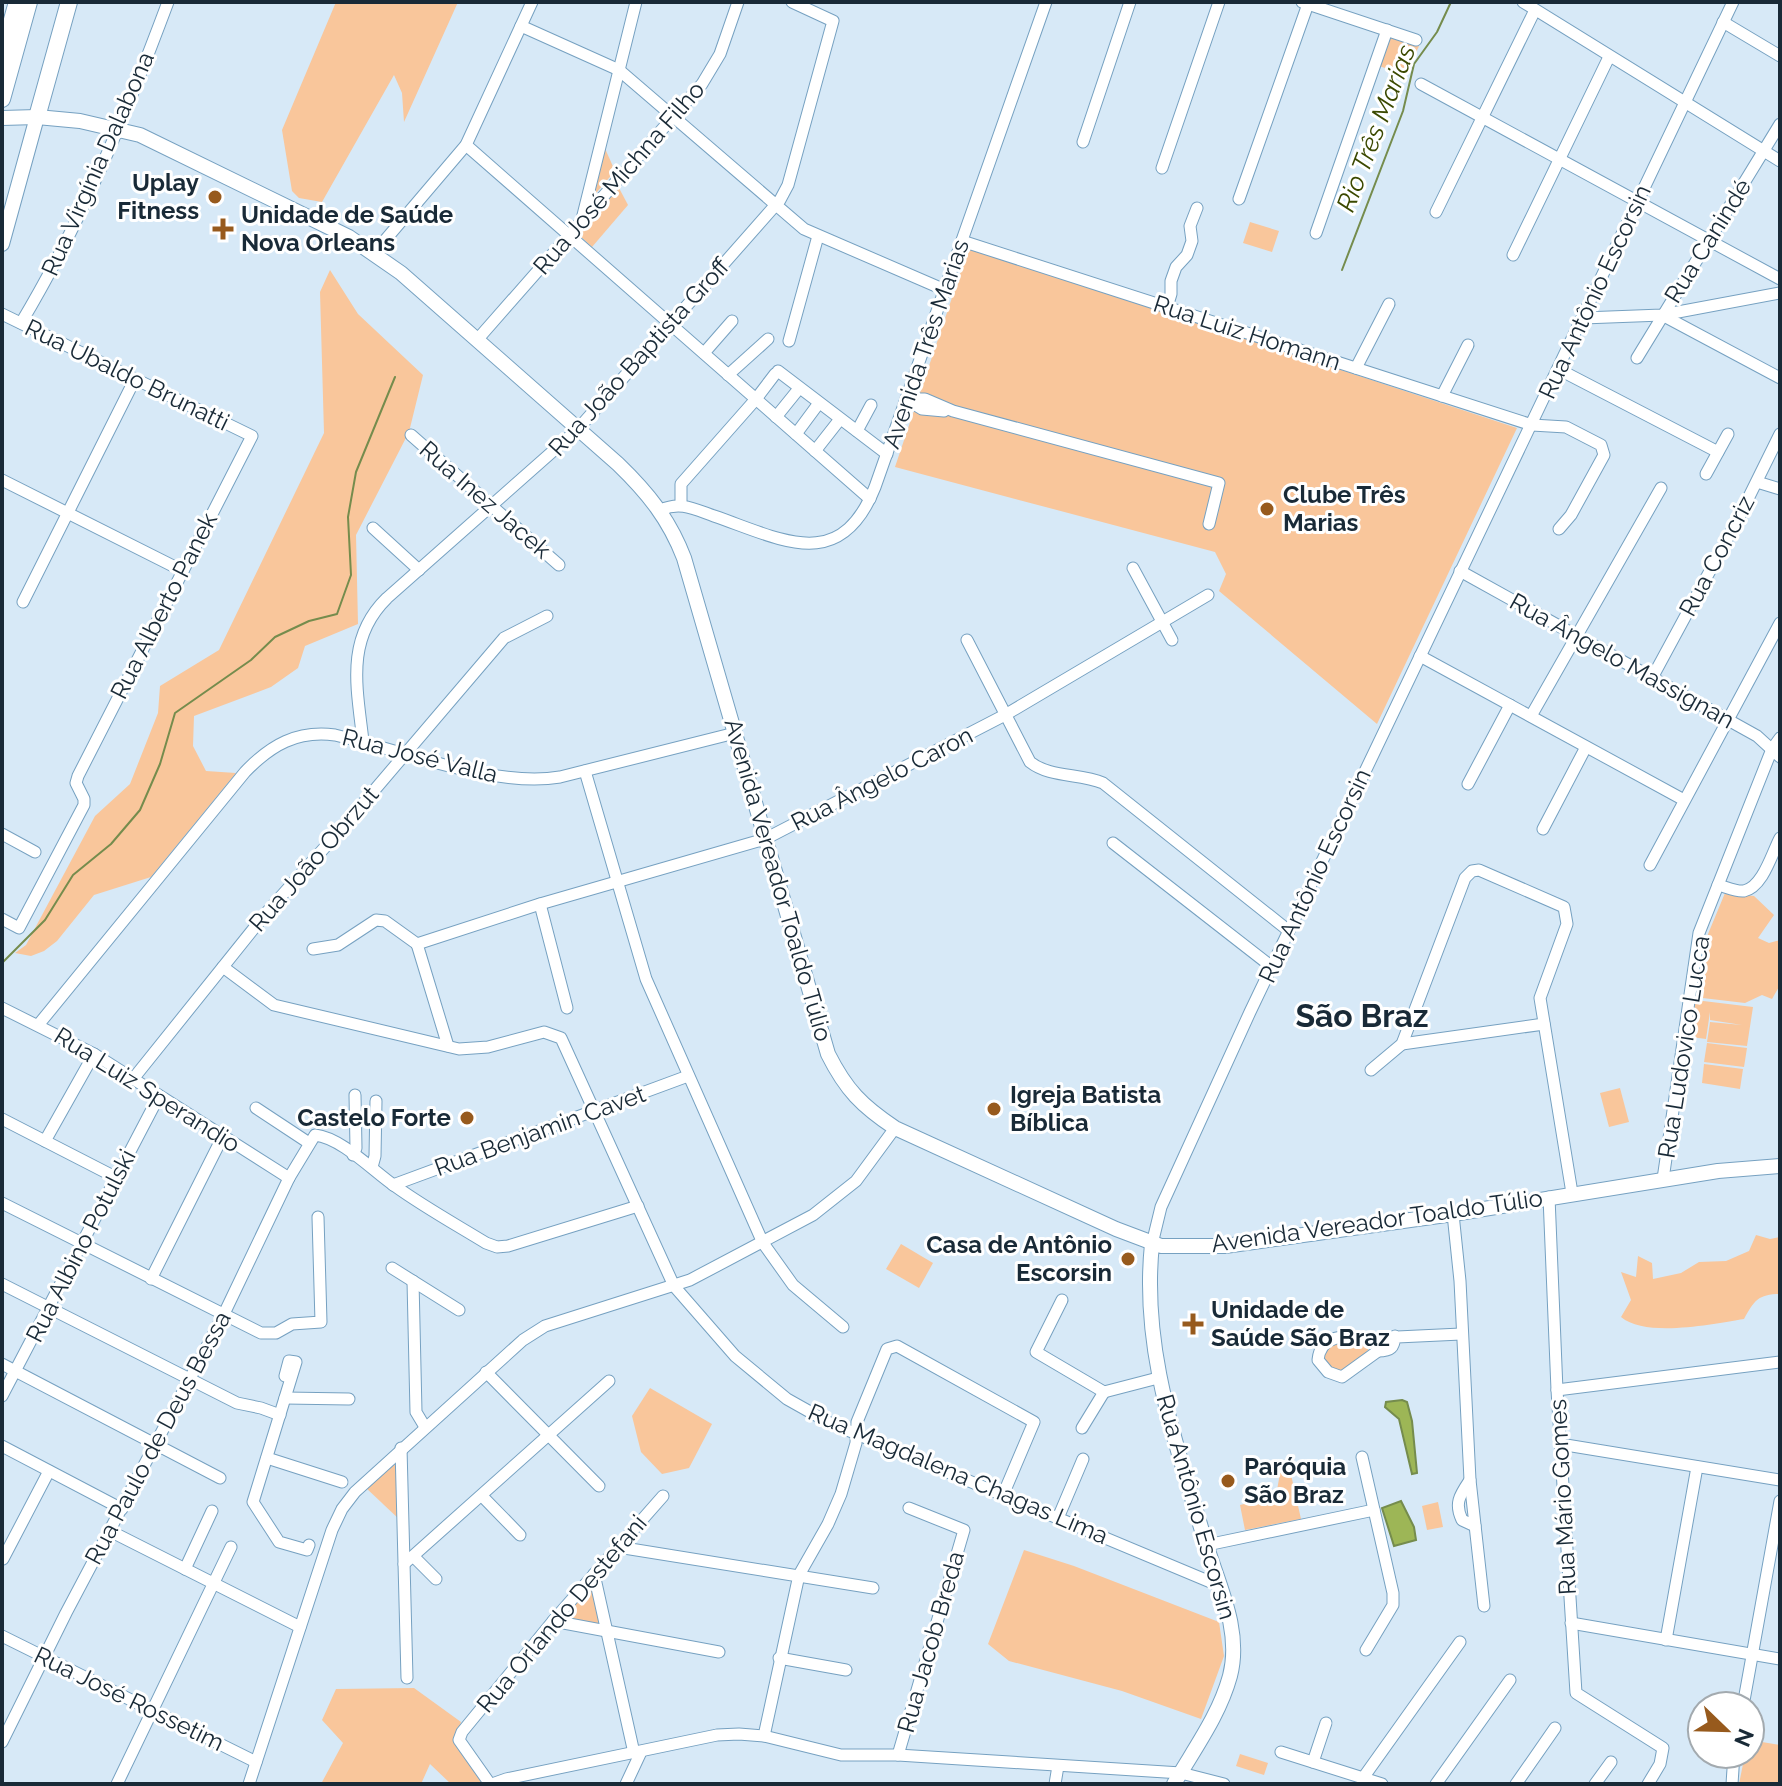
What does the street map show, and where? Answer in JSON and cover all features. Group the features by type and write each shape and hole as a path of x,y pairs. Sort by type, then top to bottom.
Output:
{"highway":[{"path":"2,55 17,2"},
{"path":"2,99 29,2"},
{"path":"32,117 69,2"}],"main road":[{"path":"2,244 32,117"},
{"name":"Avenida Vereador Toaldo Túlio","path":"2,118 80,121 117,128 167,147 349,237 375,252 640,485 663,514 684,558 828,1054 843,1084 869,1111 895,1128 1152,1244 1225,1246 1453,1214 1663,1179 1780,1166"},
{"name":"Rua Antônio Escorsin","path":"1152,1244 1149,1316 1158,1378 1232,1629 1230,1676 1210,1724 1177,1778"}],"street":[{"name":"Rua Virgínia Dalabona","path":"21,323 58,259 117,128 168,2"},
{"path":"375,252 466,145 532,2"},
{"path":"582,221 636,2"},
{"name":"Rua José Michna Filho","path":"477,340 714,66 738,2"},
{"name":"Rua João Baptista Groff","path":"363,741 356,680 361,638 370,616 578,429 776,207 788,185 833,21 792,2"},
{"name":"Avenida Três Marias","path":"681,505 787,540 818,544 845,533 859,518 870,499 887,454 1046,2"},
{"path":"1083,142 1130,2"},
{"path":"1162,168 1219,2"},
{"path":"1523,2 1780,161"},
{"name":"Rua Antônio Escorsin","path":"1152,1244 1161,1207 1272,967 1733,2"},
{"path":"1239,199 1305,3 1416,40"},
{"path":"1436,212 1480,116 1535,10"},
{"path":"1723,22 1780,56"},
{"path":"521,26 619,70 798,225 945,290"},
{"path":"1316,233 1387,30"},
{"path":"1513,255 1609,57"},
{"path":"1421,84 1780,279"},
{"name":"Rua Canindé","path":"1637,358 1780,124"},
{"path":"466,145 870,499"},
{"path":"1167,307 1176,267 1187,255 1192,241 1190,226 1197,208"},
{"path":"789,341 818,236"},
{"name":"Rua Luiz Homann","path":"962,241 1532,425 1566,427 1601,445 1604,455 1571,515 1559,529"},
{"path":"1583,318 1662,315 1780,293"},
{"path":"1356,368 1389,304"},
{"name":"Rua Ubaldo Brunatti","path":"2,314 252,436"},
{"path":"1662,315 1780,378"},
{"path":"704,353 732,321"},
{"path":"728,375 768,339"},
{"path":"1442,396 1468,345"},
{"path":"1558,369 1718,452"},
{"path":"663,514 681,505 681,484 777,372 887,454"},
{"path":"23,602 135,379"},
{"path":"776,417 797,391"},
{"path":"906,399 922,409 953,411 1219,483 1209,524"},
{"path":"857,431 871,405"},
{"path":"796,434 816,407"},
{"path":"815,451 837,423"},
{"path":"1706,474 1728,434"},
{"name":"Rua Concriz","path":"1652,678 1780,434"},
{"name":"Rua Inez Jacek","path":"411,435 559,565"},
{"name":"Rua Alberto Panek","path":"3,924 19,928 84,805 76,785 78,776 252,436"},
{"path":"2,480 183,571"},
{"path":"1757,482 1780,489"},
{"path":"1531,716 1661,488"},
{"path":"663,514 696,510"},
{"path":"373,528 419,570"},
{"path":"1133,568 1172,640"},
{"name":"Rua Ângelo Massignan","path":"1460,571 1757,736 1776,753"},
{"name":"Rua Ângelo Caron","path":"417,944 540,904 765,839 1005,715 1208,595"},
{"name":"Rua João Obrzut","path":"133,1079 267,912 500,642 547,616"},
{"path":"1650,865 1780,623"},
{"path":"967,640 1030,762 1039,770 1089,777 1103,783 1289,931"},
{"path":"1420,656 1684,800"},
{"path":"1468,784 1510,705"},
{"name":"Rua José Valla","path":"39,1024 245,772 280,743 303,734 328,734 484,773 517,779 546,779 735,733"},
{"name":"Rua Ludovico Lucca","path":"1663,1179 1699,933 1780,738"},
{"path":"1543,829 1586,747"},
{"path":"585,771 646,979 763,1243 793,1285 843,1327"},
{"path":"2,834 35,852"},
{"path":"1718,885 1739,891 1757,884 1780,838"},
{"path":"1113,843 1272,967"},
{"path":"1371,1070 1402,1044 1465,878 1472,871 1479,870 1564,907 1567,924 1540,998 1572,1193"},
{"path":"540,904 567,1008"},
{"path":"313,949 338,945 376,920 385,921 417,944 448,1046"},
{"path":"223,967 274,1005 448,1046"},
{"name":"Rua Luiz Sperandio","path":"2,1008 94,1054 289,1178"},
{"path":"1402,1044 1544,1024"},
{"name":"Rua Magdalena Chagas Lima","path":"448,1046 459,1049 488,1047 544,1032 561,1038 674,1286 735,1356 769,1385 807,1411 1220,1586"},
{"path":"45,1141 94,1054"},
{"name":"Rua Benjamin Cavet","path":"393,1185 688,1076"},
{"path":"353,1155 356,1148 355,1095"},
{"name":"Rua Albino Potulski","path":"2,1396 159,1096"},
{"path":"372,1167 376,1101"},
{"path":"256,1108 312,1139 328,1139 372,1167 393,1185 497,1247 638,1206"},
{"path":"2,1119 115,1177"},
{"path":"249,1784 332,1530 355,1492 523,1340 545,1326 611,1303 674,1286 763,1243 834,1201 856,1181 895,1128"},
{"path":"151,1279 223,1136"},
{"name":"Rua Paulo de Deus Bessa","path":"2,1742 223,1316 289,1178 312,1139"},
{"name":"Rua Mário Gomes","path":"1549,1197 1557,1390 1576,1693 1663,1748 1660,1764 1648,1784"},
{"path":"2,1203 261,1333 276,1333 292,1324 321,1322 318,1217"},
{"path":"1453,1214 1460,1281 1470,1480 1484,1606"},
{"path":"392,1268 459,1310"},
{"path":"413,1281 416,1412 425,1427"},
{"path":"2,1284 189,1381 237,1403 280,1415"},
{"path":"1062,1300 1036,1352 1104,1392"},
{"path":"1395,1336 1393,1348 1378,1351 1342,1377 1335,1377 1318,1360 1319,1350 1334,1337 1461,1334"},
{"path":"1376,1338 1378,1351"},
{"path":"764,1736 799,1575 841,1494 856,1443 857,1422 887,1349 897,1346 1034,1422 1003,1495"},
{"path":"285,1376 289,1361 296,1362 253,1502 279,1542 307,1550 309,1545"},
{"path":"1557,1390 1780,1362"},
{"path":"2,1364 220,1478"},
{"path":"486,1372 599,1486"},
{"path":"1082,1428 1104,1392 1158,1378"},
{"path":"409,1561 609,1381"},
{"path":"285,1398 349,1399"},
{"path":"1560,1444 1780,1480"},
{"path":"2,1446 122,1509"},
{"path":"401,1448 409,1561 407,1678"},
{"path":"1362,1457 1393,1593 1393,1605 1366,1650"},
{"path":"267,1458 342,1482"},
{"path":"1058,1518 1083,1459"},
{"path":"1666,1640 1697,1467"},
{"path":"3,1559 49,1471"},
{"path":"482,1496 520,1535"},
{"name":"Rua Orlando Destefani","path":"491,1784 459,1740 462,1732 553,1621 663,1496"},
{"path":"1746,1690 1774,1572 1780,1501"},
{"name":"Rua Jacob Breda","path":"898,1755 964,1530 909,1508"},
{"path":"1207,1545 1374,1510"},
{"path":"185,1569 212,1511"},
{"path":"110,1531 300,1627"},
{"path":"117,1784 231,1547"},
{"path":"618,1547 873,1588"},
{"path":"409,1561 436,1579"},
{"path":"594,1574 637,1752 626,1784"},
{"path":"553,1621 719,1652"},
{"path":"1571,1623 1780,1659"},
{"name":"Rua José Rossetim","path":"2,1636 256,1762"},
{"path":"1363,1778 1460,1642"},
{"path":"779,1658 846,1670"},
{"path":"1436,1784 1510,1680"},
{"path":"1313,1762 1326,1723"},
{"path":"1516,1784 1555,1728"},
{"path":"491,1784 717,1735 739,1734 764,1736 841,1755 898,1755 1058,1766 1224,1784"},
{"path":"1281,1752 1382,1784"},
{"path":"1595,1784 1611,1762"},
{"path":"1055,1784 1058,1766"}],"shaded area":[{"path":"336,2 458,2 404,122 402,93 394,75 322,202 299,198 292,191 282,130"},
{"path":"1389,37 1419,46 1406,75 1379,66"},
{"path":"603,144 615,171 591,199"},
{"path":"619,188 628,205 592,247 578,234"},
{"path":"1250,222 1279,231 1272,252 1243,243"},
{"name":"Clube Três Marias","path":"969,247 1517,428 1377,724 1219,591 1226,574 1215,552 895,467"},
{"path":"330,270 358,314 423,375 409,432 356,535 358,624 305,646 298,668 271,687 194,716 193,746 206,771 236,773 151,877 94,895 57,941 44,951 31,956 15,953 26,945 95,816 130,784 158,713 160,686 219,650 324,433 320,292"},
{"path":"1725,893 1754,896 1774,915 1758,938 1769,943 1780,940 1780,985 1772,999 1762,995 1745,1003 1694,997 1708,934"},
{"path":"1695,1000 1753,1007 1747,1046 1707,1042 1710,1022 1742,1025 1710,1020 1710,1012 1706,1039 1691,1037"},
{"path":"1707,1043 1747,1048 1744,1067 1704,1062"},
{"path":"1704,1064 1743,1069 1740,1089 1702,1083"},
{"path":"1620,1088 1629,1122 1609,1127 1600,1093"},
{"path":"1756,1235 1770,1239 1780,1237 1780,1294 1766,1295 1758,1300 1744,1319 1663,1328 1646,1327 1621,1317 1631,1300 1621,1272 1636,1277 1638,1256 1652,1263 1653,1279 1681,1273 1699,1262 1726,1261 1749,1251"},
{"path":"901,1244 933,1263 919,1288 886,1269"},
{"path":"1333,1339 1373,1339 1368,1350 1346,1373 1330,1371 1323,1353"},
{"path":"650,1388 712,1424 689,1468 662,1474 641,1452 632,1416"},
{"path":"1386,1402 1407,1402 1412,1421 1417,1473 1412,1474 1399,1419 1385,1407"},
{"path":"397,1458 400,1520 365,1487"},
{"path":"1290,1470 1301,1519 1245,1530 1240,1505 1276,1496 1280,1473"},
{"path":"1401,1501 1414,1527 1416,1540 1394,1546 1382,1508"},
{"path":"1438,1502 1443,1527 1427,1530 1422,1506"},
{"path":"1024,1550 1219,1622 1224,1656 1201,1719 1122,1691 1009,1661 988,1644"},
{"path":"592,1584 602,1626 560,1618"},
{"path":"414,1688 461,1722 455,1741 483,1784 451,1784 430,1764 421,1784 321,1784 343,1743 322,1720 336,1689"},
{"path":"1766,1743 1780,1745 1780,1784 1739,1784 1742,1770 1766,1770"},
{"path":"1240,1754 1268,1763 1264,1775 1236,1766"}],"waterway":[{"name":"Rio Três Marias","path":"1342,270 1403,111 1414,64 1437,32 1451,2"},
{"path":"2,963 45,920 73,875 111,844 140,810 160,764 175,713 251,660 275,637 309,621 337,614 351,575 348,517 356,472 395,377"}],"place":[{"name":"Uplay Fitness","path":"215,197"},
{"name":"Unidade de Saúde Nova Orleans","path":"223,229"},
{"name":"Clube Três Marias","path":"1267,509"},
{"name":"Igreja Batista Bíblica","path":"994,1109"},
{"name":"Castelo Forte","path":"467,1118"},
{"name":"Casa de Antônio Escorsin","path":"1128,1259"},
{"name":"Unidade de Saúde São Braz","path":"1193,1324"},
{"name":"Paróquia São Braz","path":"1228,1481"}],"district":[{"name":"São Braz","path":"1362,1016"}]}
